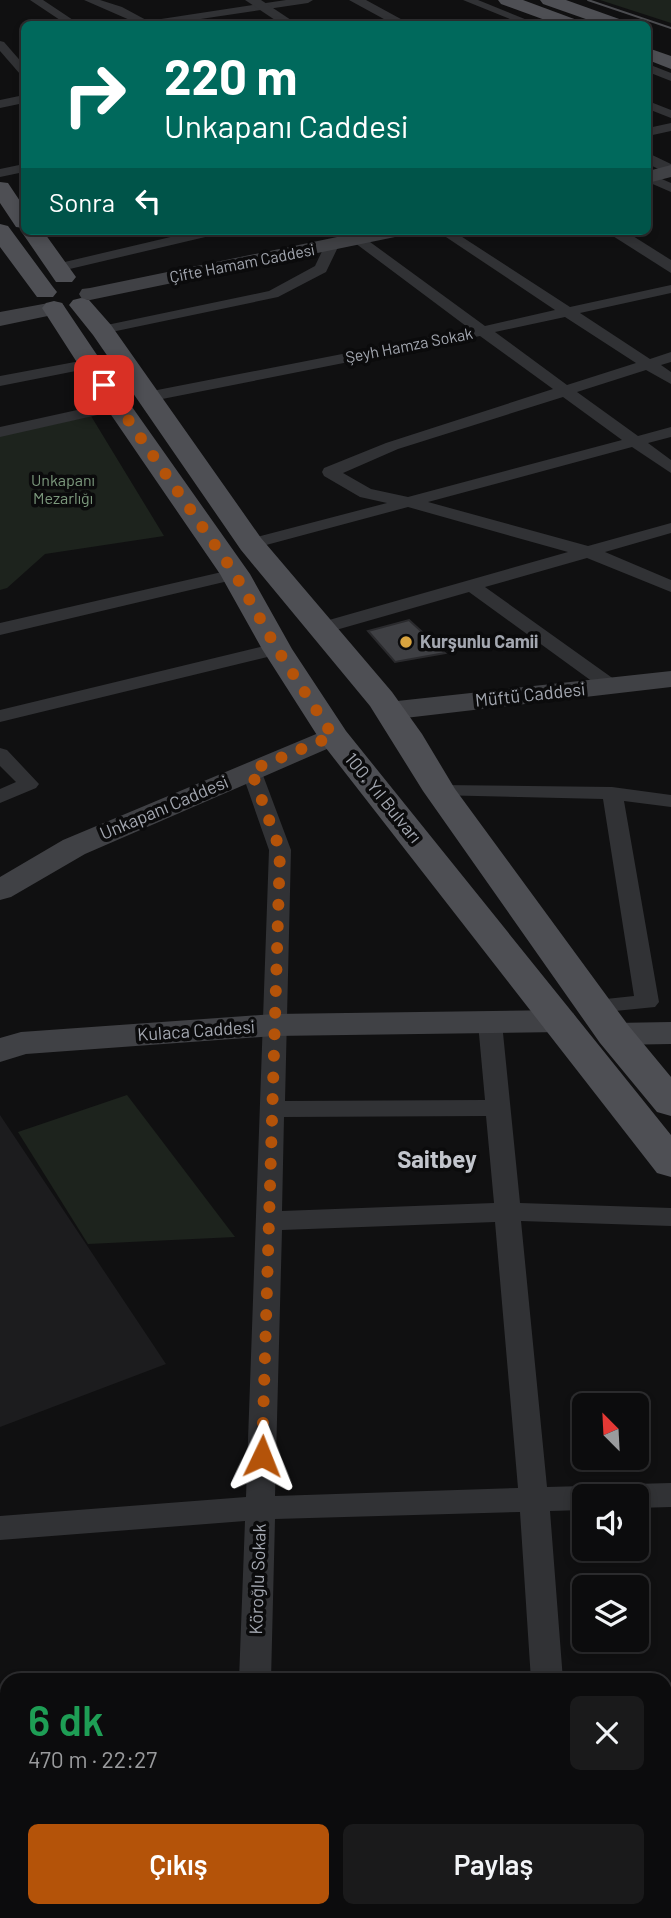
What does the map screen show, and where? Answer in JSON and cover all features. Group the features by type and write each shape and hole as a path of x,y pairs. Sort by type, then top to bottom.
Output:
{"main road":[{"path":"506,0 564,21"},
{"path":"550,0 608,21"},
{"path":"651,36 671,43"},
{"path":"651,55 671,63"},
{"path":"651,176 671,170"},
{"name":"100. Yıl Bulvarı","path":"0,188 21,212"},
{"name":"100. Yıl Bulvarı","path":"0,231 64,298 102,330 133,401 277,649 331,731 671,1163"},
{"name":"100. Yıl Bulvarı","path":"38,235 57,268 64,298 91,364 133,401 392,715 440,791 614,1034 671,1103"},
{"name":"Çifte Hamam Caddesi","path":"0,319 64,298 367,235"},
{"path":"0,300 64,298"},
{"name":"Müftü Caddesi","path":"392,715 671,679"},
{"path":"331,731 392,715"},
{"path":"331,731 392,715"},
{"name":"Unkapanı Caddesi","path":"0,890 74,847 251,770 331,731"},
{"name":"Kulaca Caddesi","path":"0,1051 21,1043 274,1025 561,1021"},
{"path":"614,1034 671,1032"}],"street":[{"path":"35,0 68,21"},
{"path":"89,0 118,9 141,21"},
{"path":"166,21 256,3 308,0"},
{"path":"356,0 397,21"},
{"path":"468,0 523,21"},
{"path":"256,3 258,21"},
{"path":"256,3 285,21"},
{"path":"210,14 221,21"},
{"path":"4,47 21,67"},
{"path":"651,69 671,77"},
{"path":"0,104 21,100"},
{"path":"651,105 671,114"},
{"path":"651,131 671,127"},
{"path":"651,160 671,170"},
{"path":"0,173 21,169"},
{"path":"651,178 671,188"},
{"path":"57,268 197,235"},
{"path":"450,235 671,379"},
{"path":"619,235 671,268"},
{"path":"102,330 273,294 321,269 346,238 671,468"},
{"name":"Şeyh Hamza Sokak","path":"0,432 133,401 481,331 671,289"},
{"path":"671,357 392,446 330,472 366,493 589,551 671,587"},
{"path":"0,381 91,364"},
{"path":"251,544 671,432"},
{"path":"322,628 671,528"},
{"path":"0,629 235,574"},
{"path":"471,584 611,685"},
{"path":"0,716 277,649"},
{"path":"0,754 29,784 0,797"},
{"name":"Köroğlu Sokak","path":"251,770 280,850 255,1673"},
{"path":"440,791 612,793 671,801"},
{"path":"596,1006 647,1002 612,793"},
{"path":"490,1023 534,1500 546,1673"},
{"path":"272,1109 498,1108"},
{"path":"269,1221 508,1212 671,1217"},
{"path":"649,1496 671,1495"},
{"path":"0,1528 260,1508 572,1498"}],"shaded area":[{"path":"0,1115 166,1364 0,1427"}],"green space":[{"path":"600,0 671,0 671,23"},
{"name":"Unkapanı Mezarlığı","path":"91,416 164,536 45,554 7,588 0,590 0,436"},
{"path":"127,1095 235,1237 88,1244 18,1132"}],"building":[{"name":"Kurşunlu Camii","path":"409,620 445,653 395,662 368,631"}],"tram line":[{"path":"588,0 650,21"},
{"path":"651,21 671,28"}],"place":[{"name":"Kurşunlu Camii","path":"406,642"}],"district":[{"name":"Saitbey","path":"437,1160"}],"route":[{"path":"104,385 235,574 277,649 333,736 251,770 280,850 262,1456"}]}
